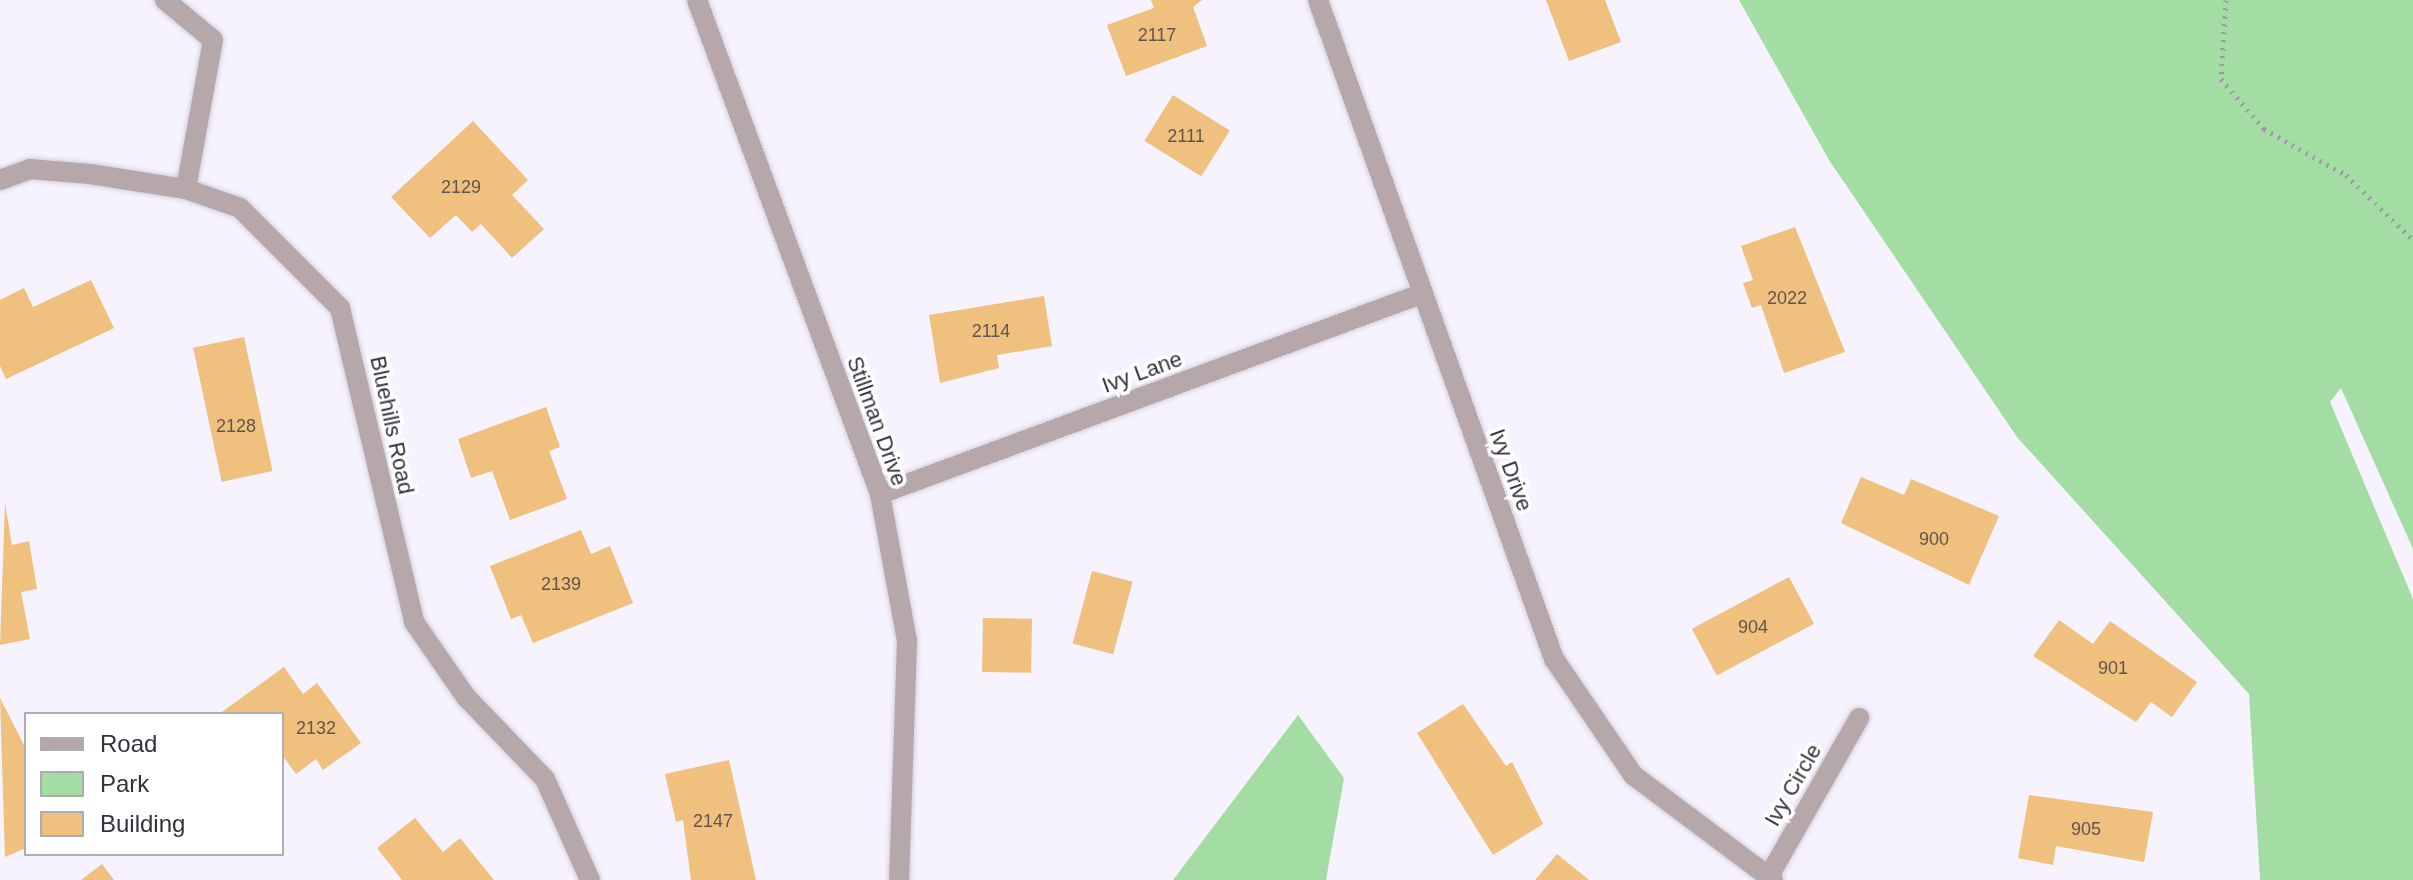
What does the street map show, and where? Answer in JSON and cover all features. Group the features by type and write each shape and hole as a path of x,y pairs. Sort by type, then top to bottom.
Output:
{"street":[{"path":"165,0 213,40 186,189"},
{"name":"Stillman Drive","path":"697,0 880,494 907,641 899,880"},
{"name":"Ivy Drive","path":"1318,0 1554,659 1633,775 1771,878"},
{"name":"Bluehills Road","path":"0,180 30,169 186,189 240,208 340,308 414,622 466,697 545,779 590,880"},
{"name":"Ivy Lane","path":"880,494 1421,294"},
{"name":"Ivy Circle","path":"1771,878 1859,718"}],"path":[{"path":"2226,0 2221,79 2264,129 2346,175 2413,240"}],"green space":[{"path":"1739,0 2413,0 2413,549 2341,388 2330,402 2413,599 2413,880 2260,880 2249,694 2017,437 1829,160"},
{"path":"1298,715 1344,778 1326,880 1173,880"}],"building":[{"path":"1151,0 1202,0 1193,7 1207,46 1126,76 1107,25 1154,8"},
{"path":"1546,0 1605,0 1621,42 1569,61"},
{"path":"1173,95 1230,131 1201,176 1144,141"},
{"path":"473,121 528,180 512,195 544,229 512,258 481,224 472,232 456,215 430,238 391,197"},
{"path":"1795,227 1845,352 1784,373 1761,305 1752,308 1743,283 1753,280 1741,246"},
{"path":"91,280 114,328 6,379 0,366 0,300 24,288 33,307"},
{"path":"1044,296 1052,346 997,355 999,368 940,383 929,315"},
{"path":"244,337 272,471 222,482 193,348"},
{"path":"546,407 560,447 549,451 567,499 510,520 492,471 471,478 458,439"},
{"path":"1861,477 1904,495 1911,479 1999,516 1969,585 1841,523"},
{"path":"5,503 12,545 29,541 37,589 21,592 30,639 0,645"},
{"path":"581,530 591,554 610,546 633,603 533,643 521,615 511,619 490,566"},
{"path":"1092,571 1133,582 1113,654 1073,643"},
{"path":"1789,577 1814,624 1717,675 1692,629"},
{"path":"983,618 1032,619 1031,673 982,672"},
{"path":"2059,620 2093,644 2110,621 2197,682 2172,717 2151,702 2136,722 2033,656"},
{"path":"284,667 303,694 317,683 361,743 323,770 316,759 296,774 284,758 284,712 222,712"},
{"path":"0,698 24,745 24,849 5,857"},
{"path":"1463,704 1506,766 1512,762 1543,824 1493,855 1417,733"},
{"path":"729,760 756,880 691,880 683,820 676,822 665,774"},
{"path":"2029,795 2153,812 2144,862 2056,846 2053,865 2018,858"},
{"path":"415,818 443,852 460,838 494,880 402,880 377,848"},
{"path":"1557,854 1589,880 1535,880"},
{"path":"102,864 114,880 81,880"}]}
